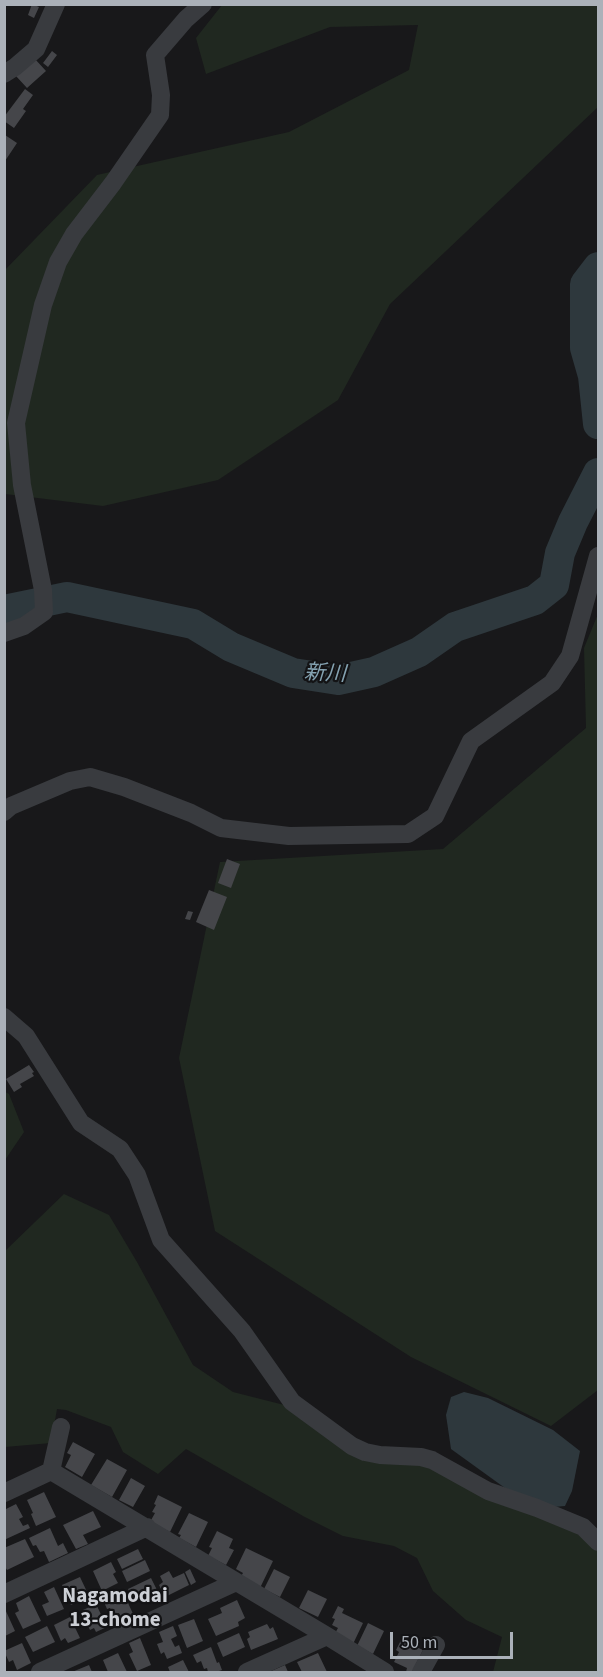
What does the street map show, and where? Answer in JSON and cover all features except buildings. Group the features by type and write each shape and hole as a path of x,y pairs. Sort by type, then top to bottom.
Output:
{"street":[{"path":"4,74 36,49 56,4"},
{"path":"4,633 24,626 44,612 43,590 22,485 16,423 44,305 58,262 74,234 160,115 161,95 155,55 186,19 203,4"},
{"path":"7,805 90,777 124,787 221,828 289,836 408,834 435,816 471,741 552,682 570,656 598,556"},
{"path":"4,1017 26,1036 81,1123 120,1149 137,1175 161,1240 242,1331 292,1402 352,1446 365,1452 432,1460 488,1491 583,1527 598,1542"},
{"path":"51,1470 61,1427"},
{"path":"4,1493 51,1470"},
{"path":"51,1470 385,1672"},
{"path":"4,1594 147,1527"},
{"path":"40,1672 237,1582"},
{"path":"247,1672 327,1636"},
{"path":"421,1672 436,1645"}],"shaded area":[{"path":"222,5 598,5 598,107 390,304 338,400 218,480 103,506 5,494 5,270 97,175 289,132 409,70 418,25 330,27 206,74 196,38"},
{"path":"598,614 598,1390 551,1426 411,1357 215,1231 179,1058 220,862 443,849 586,728 584,648"},
{"path":"5,1092 9,1094 24,1132 5,1160"},
{"path":"64,1194 109,1215 193,1365 233,1392 296,1408 329,1434 428,1462 557,1520 598,1548 598,1672 493,1672 502,1637 466,1620 433,1591 417,1558 394,1546 343,1536 303,1516 186,1449 158,1474 123,1452 111,1427 66,1410 57,1409 51,1443 5,1447 5,1251"},
{"path":"464,1392 488,1398 553,1430 580,1451 572,1491 565,1506 553,1507 505,1488 451,1449 446,1415 451,1397"}],"waterway":[{"name":"新川","path":"598,267 585,284 585,348 593,376 598,424"},
{"name":"新川","path":"4,610 67,597 193,624 231,647 293,673 338,680 374,672 419,652 455,627 535,600 554,585 560,553 598,473"}],"district":[{"name":"Nagamodai 13-chome","path":"115,1609"}]}
